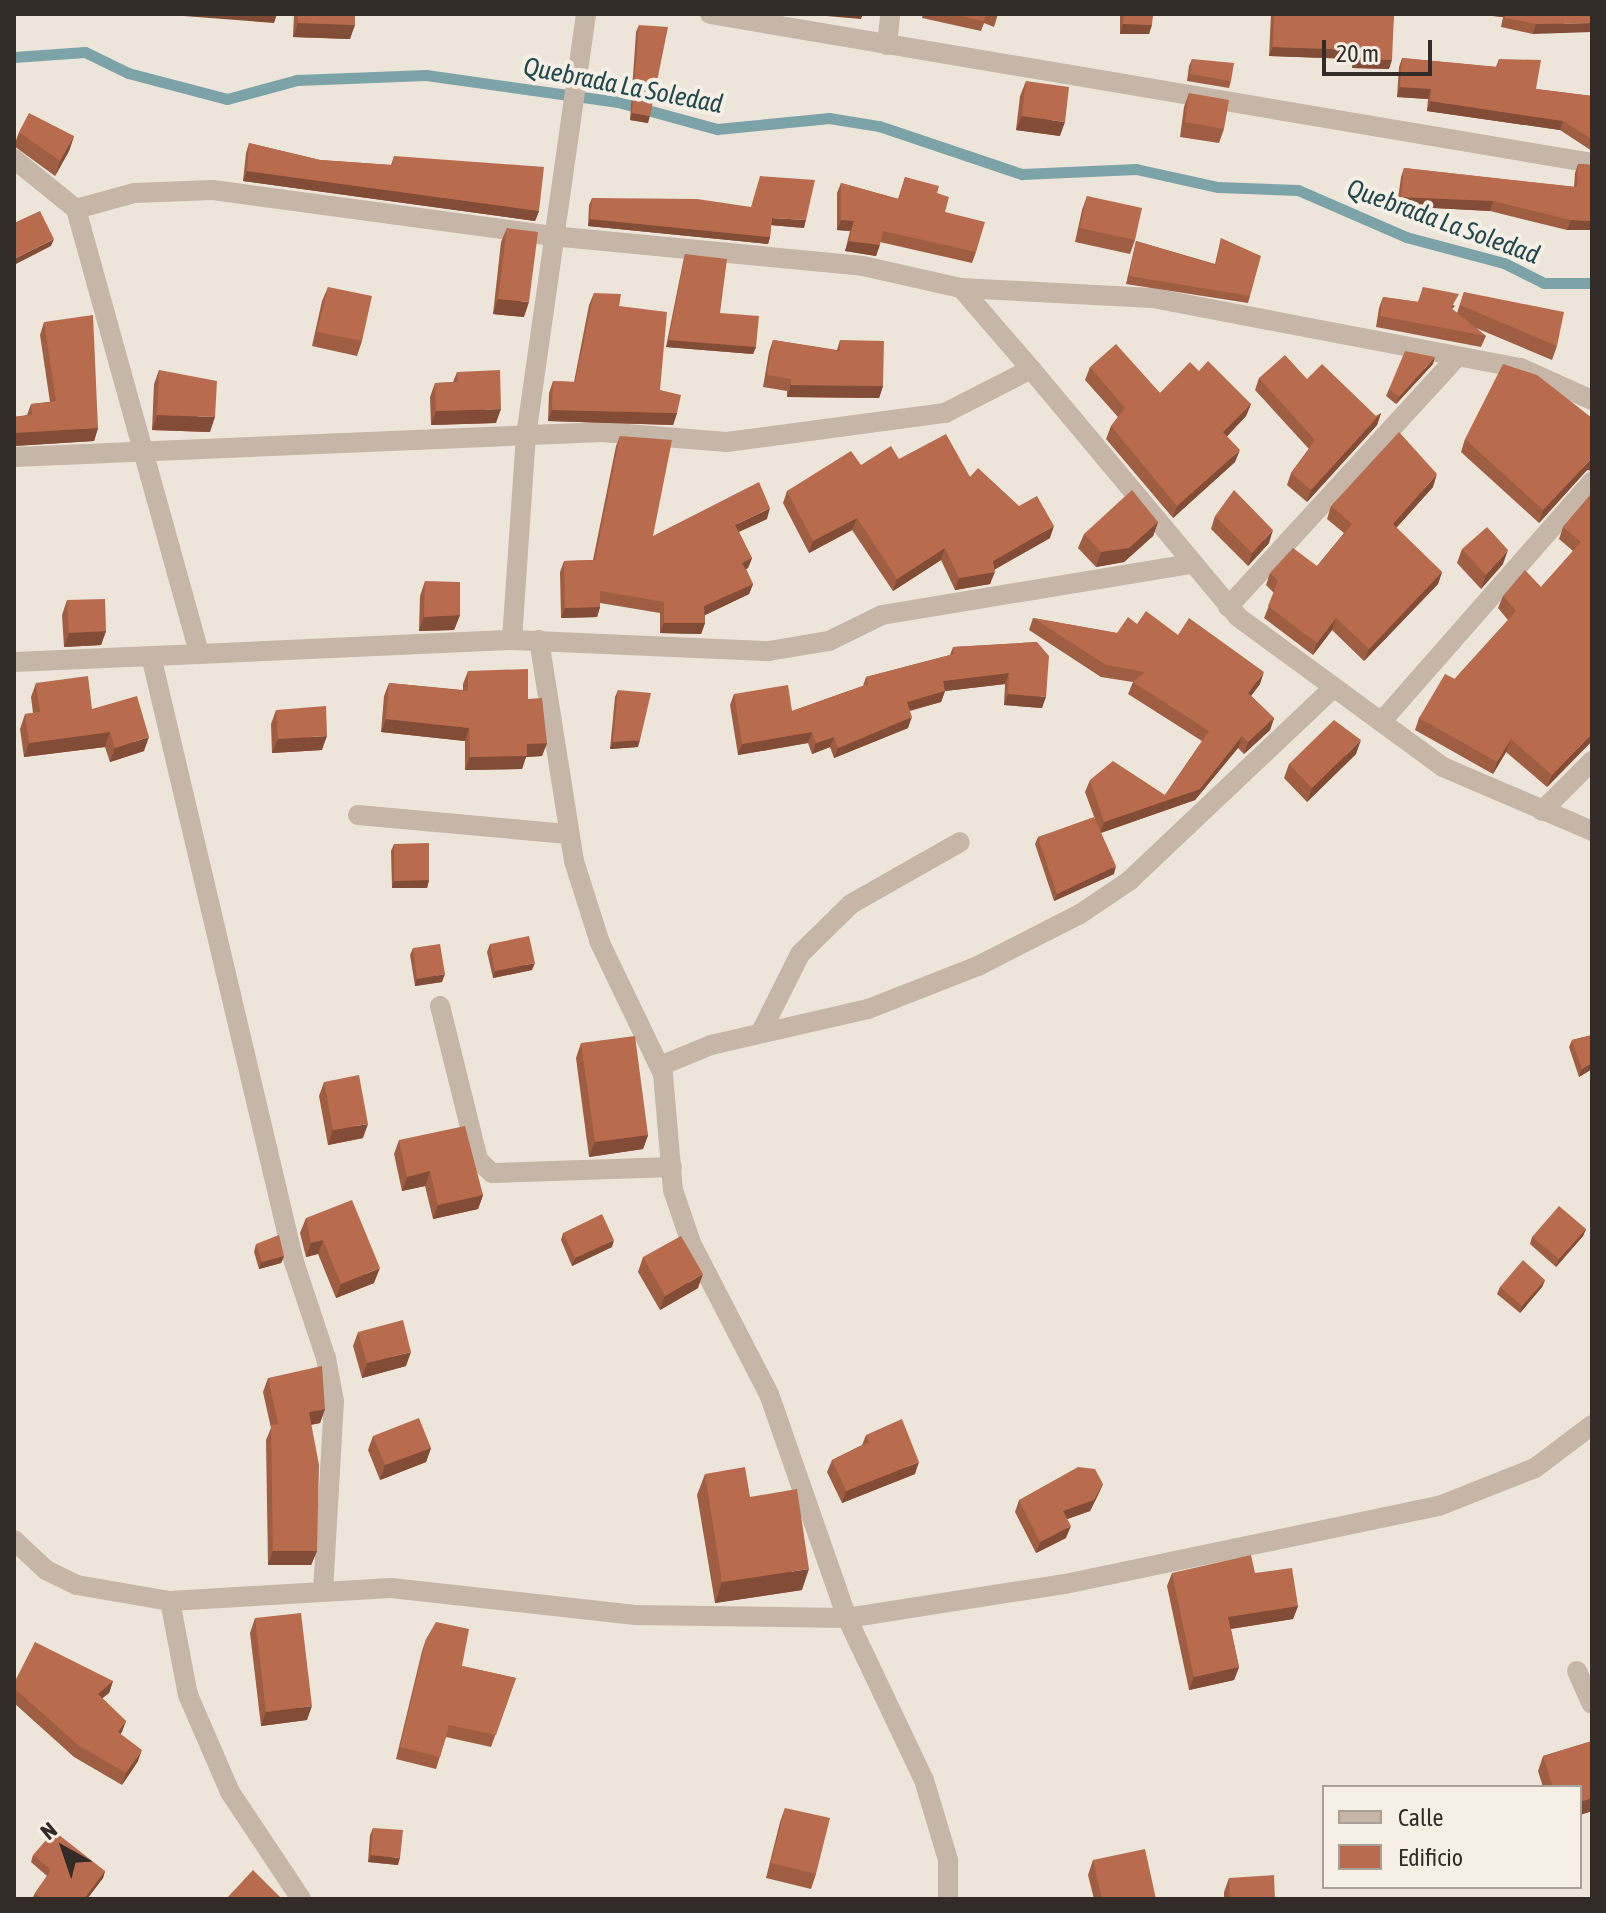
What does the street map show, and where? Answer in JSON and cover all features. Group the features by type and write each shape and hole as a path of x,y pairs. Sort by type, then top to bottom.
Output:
{"street":[{"path":"512,640 526,436 573,71 586,14"},
{"path":"710,14 1592,163"},
{"path":"887,45 890,14"},
{"path":"14,159 76,209 140,452 199,654"},
{"path":"76,209 134,193 213,190 552,236 863,266 961,288 1153,298 1521,368 1592,400"},
{"path":"961,288 1228,607 1443,767 1592,831"},
{"path":"1228,607 1457,357"},
{"path":"14,457 602,432 727,442 801,435 945,413 1031,369"},
{"path":"1381,722 1592,482"},
{"path":"14,662 512,640 769,651 829,641 882,615 1191,564"},
{"path":"539,640 568,834 600,943 660,1066 672,1167 691,1243 769,1394 847,1618 924,1780 948,1860 948,1899"},
{"path":"151,656 294,1262 326,1358 334,1401 323,1589"},
{"path":"660,1066 761,1032 868,1009 978,966 1080,914 1129,881 1333,688"},
{"path":"1542,811 1592,761"},
{"path":"358,815 568,834"},
{"path":"761,1032 800,954 851,904 960,842"},
{"path":"440,1006 478,1160 492,1173 672,1167"},
{"path":"14,1540 77,1585 170,1601 323,1589 457,1593 636,1615 847,1618 1065,1584 1439,1506 1535,1468 1592,1425"},
{"path":"170,1601 188,1695 230,1792 301,1899"},
{"path":"1577,1671 1592,1704"}],"building":[{"path":"298,14 355,14 355,25 298,23"},
{"path":"951,14 986,14 984,21"},
{"path":"1124,14 1153,14 1152,25 1123,24"},
{"path":"1274,14 1394,14 1392,60 1356,58 1356,50 1273,47"},
{"path":"1505,14 1592,14 1592,23 1536,24 1505,18"},
{"path":"639,25 668,27 650,116 632,113"},
{"path":"1402,58 1498,67 1499,59 1541,60 1536,89 1592,96 1592,139 1563,121 1430,101 1431,89 1400,87"},
{"path":"1192,59 1234,63 1231,81 1190,74"},
{"path":"1026,81 1069,87 1065,122 1022,116"},
{"path":"1189,93 1229,100 1224,129 1185,122"},
{"path":"29,113 74,136 60,161 19,132"},
{"path":"249,143 320,160 392,165 394,156 544,167 539,211 247,171"},
{"path":"1578,164 1592,165 1592,221 1571,220 1493,201 1401,197 1404,168 1577,187"},
{"path":"760,176 815,180 806,220 772,218 770,237 590,219 592,198 697,199 751,207"},
{"path":"905,177 939,186 937,193 949,197 945,212 985,222 976,252 883,231 880,245 849,241 854,221 841,220 841,183 899,199"},
{"path":"1087,196 1142,208 1135,240 1080,228"},
{"path":"40,211 54,239 14,259 14,223"},
{"path":"507,228 538,232 529,302 498,299"},
{"path":"1221,238 1261,256 1250,296 1129,276 1136,241 1216,265"},
{"path":"685,254 727,259 720,313 759,316 756,347 669,340"},
{"path":"328,287 372,296 362,341 317,332"},
{"path":"1423,287 1459,294 1451,308 1486,336 1380,316 1383,297 1419,302"},
{"path":"1464,292 1564,312 1557,346 1460,305"},
{"path":"594,293 621,294 619,306 667,312 660,390 681,395 677,413 552,410 553,381 575,382"},
{"path":"93,315 98,428 14,433 14,417 32,415 31,404 56,401 44,322"},
{"path":"773,340 840,351 840,340 884,341 883,386 791,385 791,379 767,375"},
{"path":"1116,344 1160,393 1190,362 1199,371 1208,361 1251,404 1223,432 1240,450 1177,506 1111,426 1125,408 1090,367"},
{"path":"1405,351 1435,357 1399,397 1389,389"},
{"path":"1285,355 1307,379 1322,364 1376,416 1381,413 1311,490 1291,473 1315,440 1259,378"},
{"path":"1503,364 1537,375 1592,418 1592,458 1543,510 1465,439"},
{"path":"159,370 217,381 215,417 157,415"},
{"path":"500,370 501,409 436,411 435,383 458,382 457,372"},
{"path":"1399,432 1437,474 1393,524 1442,572 1369,649 1336,618 1317,643 1268,606 1278,581 1270,573 1293,548 1317,566 1352,524 1331,506"},
{"path":"946,434 970,477 978,468 1019,506 1037,496 1054,526 993,561 995,572 959,578 945,548 897,579 857,518 813,541 787,491 851,451 861,465 891,446 899,459"},
{"path":"620,436 672,440 653,536 759,482 770,508 735,525 752,558 742,563 753,584 704,606 705,623 664,623 664,602 600,591 600,607 565,608 564,561 595,560"},
{"path":"1132,490 1158,522 1129,548 1101,552 1084,534"},
{"path":"1234,490 1273,530 1252,553 1215,516"},
{"path":"1592,493 1592,734 1552,775 1511,739 1497,762 1419,718 1445,674 1455,679 1516,611 1503,596 1525,570 1541,587 1581,542 1563,527"},
{"path":"1487,527 1508,550 1486,575 1462,549"},
{"path":"425,581 460,582 460,615 424,617"},
{"path":"105,599 106,631 69,633 67,600"},
{"path":"1146,611 1178,635 1189,618 1264,672 1248,693 1274,718 1248,742 1242,736 1200,789 1104,822 1090,780 1113,761 1165,795 1209,731 1133,682 1145,672 1106,665 1033,618 1117,633 1128,617 1137,624"},
{"path":"1037,642 1049,656 1046,697 1008,694 1009,673 943,681 945,691 907,702 912,717 838,748 834,737 816,743 812,732 742,744 734,694 788,685 792,711 868,684 866,677 954,654 953,647"},
{"path":"528,669 528,699 542,698 547,743 527,744 527,756 470,757 469,728 386,719 389,683 468,691 468,671"},
{"path":"88,676 92,709 137,696 149,737 115,748 110,732 29,743 25,714 40,712 36,683"},
{"path":"618,690 651,693 640,740 613,742"},
{"path":"326,706 327,736 278,739 276,710"},
{"path":"1334,720 1361,740 1312,788 1289,764"},
{"path":"1094,817 1116,866 1057,894 1038,837"},
{"path":"429,843 429,880 394,881 394,844"},
{"path":"529,936 535,963 495,971 490,944"},
{"path":"440,944 445,974 417,979 413,948"},
{"path":"1592,1035 1592,1063 1582,1069 1572,1040"},
{"path":"635,1036 648,1135 595,1142 581,1043"},
{"path":"359,1075 368,1124 333,1130 324,1082"},
{"path":"465,1126 483,1195 438,1205 430,1171 407,1177 399,1140"},
{"path":"352,1200 380,1268 341,1284 323,1240 311,1243 306,1218"},
{"path":"1559,1206 1586,1229 1559,1259 1532,1237"},
{"path":"602,1214 614,1240 575,1258 563,1233"},
{"path":"279,1235 284,1256 262,1262 256,1244"},
{"path":"681,1236 703,1274 665,1296 643,1257"},
{"path":"1523,1260 1545,1280 1522,1306 1500,1287"},
{"path":"403,1320 411,1352 367,1363 358,1332"},
{"path":"322,1366 325,1409 309,1412 319,1465 317,1551 273,1551 271,1425 278,1424 268,1378"},
{"path":"419,1418 431,1448 385,1465 373,1436"},
{"path":"902,1419 919,1462 846,1491 832,1460 869,1442 866,1435"},
{"path":"745,1467 750,1497 797,1489 809,1569 722,1582 705,1474"},
{"path":"1078,1467 1095,1469 1103,1484 1094,1500 1063,1511 1071,1526 1040,1542 1019,1500"},
{"path":"1251,1555 1255,1573 1292,1568 1298,1606 1228,1617 1239,1667 1194,1677 1172,1573"},
{"path":"301,1613 312,1706 266,1712 255,1618"},
{"path":"436,1622 469,1629 462,1666 516,1678 496,1735 449,1725 440,1757 400,1747 426,1639"},
{"path":"35,1642 113,1681 98,1694 126,1721 118,1732 142,1750 126,1773 78,1745 14,1688"},
{"path":"1592,1741 1592,1798 1582,1801 1582,1785 1552,1785 1543,1756"},
{"path":"785,1808 830,1818 816,1874 771,1863"},
{"path":"373,1828 403,1830 400,1858 371,1855"},
{"path":"54,1831 105,1871 84,1899 44,1899 35,1893 51,1870 33,1855"},
{"path":"1145,1849 1156,1899 1102,1899 1093,1860"},
{"path":"253,1870 282,1899 226,1899"},
{"path":"1274,1875 1275,1899 1230,1899 1229,1878"}],"waterway":[{"name":"Quebrada La Soledad","path":"14,57 85,52 128,73 227,99 297,80 426,75 618,102 717,129 829,118 879,126 1022,174 1136,169 1218,187 1298,190 1406,237 1504,263 1544,283 1592,283"}]}
